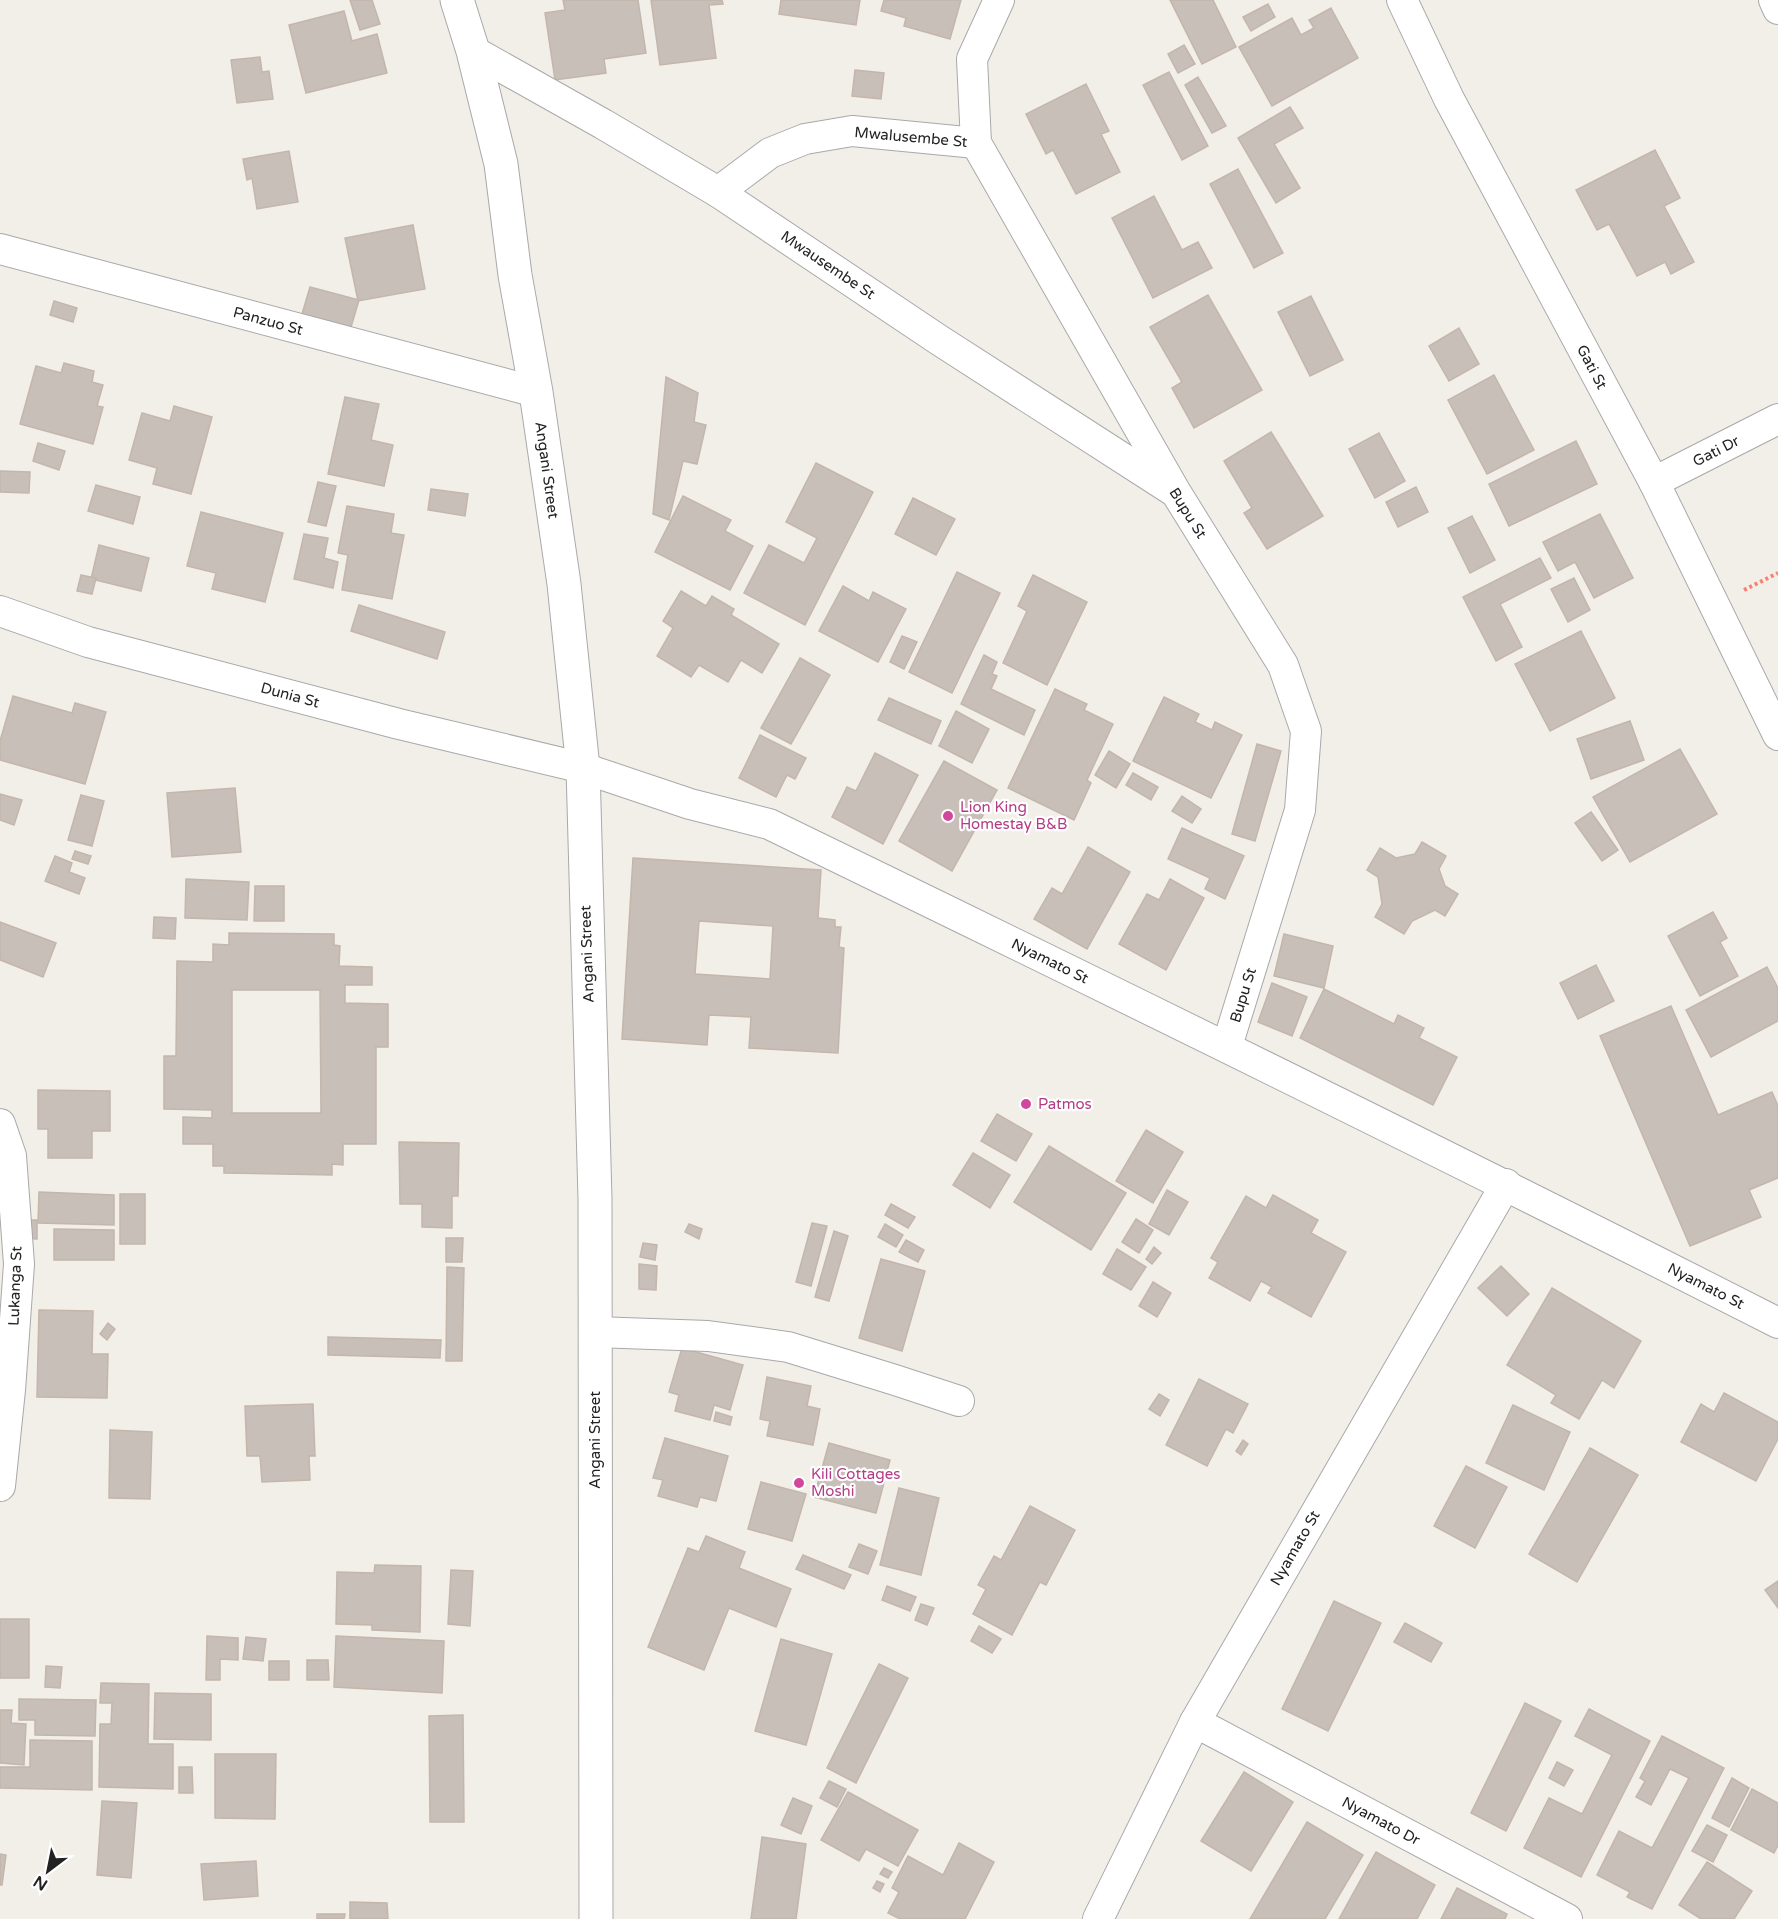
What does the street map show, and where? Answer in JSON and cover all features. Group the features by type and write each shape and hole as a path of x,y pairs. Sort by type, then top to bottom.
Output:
{"street":[{"name":"Angani Street","path":"457,0 473,51 501,164 515,275 536,392 564,584 583,768 595,1199 596,1919"},
{"name":"Bupu St","path":"999,0 972,59 976,143 1175,491 1283,665 1305,731 1300,810 1227,1046"},
{"name":"Gati St","path":"1402,0 1449,99 1654,483 1778,735"},
{"path":"1774,0 1778,9"},
{"name":"Mwausembe St","path":"473,51 718,192 939,340 1175,491"},
{"name":"Mwalusembe St","path":"718,192 770,153 805,139 852,131 976,143"},
{"name":"Panzuo St","path":"0,249 536,392"},
{"name":"Gati Dr","path":"1654,483 1778,419"},
{"name":"Dunia St","path":"0,611 88,642 399,724 583,768"},
{"name":"Nyamato St","path":"583,768 690,804 769,824 1227,1046 1506,1184 1778,1323"},
{"name":"Lukanga St","path":"0,1124 11,1156 19,1264 0,1486"},
{"name":"Nyamato St","path":"1098,1919 1195,1722 1506,1184"},
{"path":"595,1332 708,1336 788,1347 959,1401"},
{"name":"Nyamato Dr","path":"1195,1722 1567,1919"}],"building":[{"path":"350,0 372,0 380,24 360,30"},
{"path":"563,0 638,0 646,53 604,59 606,73 555,80 545,13 565,10"},
{"path":"651,0 722,0 723,4 709,5 716,58 660,65"},
{"path":"781,0 860,0 856,25 779,14"},
{"path":"884,0 961,0 950,39 904,26 906,18 881,11"},
{"path":"1170,0 1213,0 1236,47 1202,64"},
{"path":"1268,4 1275,17 1251,31 1243,17"},
{"path":"1331,8 1358,58 1272,106 1239,47 1292,18 1301,35 1314,28 1309,20"},
{"path":"344,11 352,41 377,34 387,73 306,93 289,25"},
{"path":"1184,45 1195,64 1178,73 1168,54"},
{"path":"260,57 262,72 269,71 273,99 237,103 231,60"},
{"path":"855,70 884,73 881,99 852,96"},
{"path":"1169,72 1208,146 1182,160 1143,85"},
{"path":"1198,77 1226,126 1212,133 1185,85"},
{"path":"1086,84 1109,131 1101,134 1120,172 1076,194 1053,150 1046,154 1026,114"},
{"path":"1290,107 1303,128 1274,144 1300,188 1276,203 1238,138"},
{"path":"1655,150 1680,198 1664,206 1694,262 1671,274 1665,262 1637,276 1609,224 1597,230 1576,190"},
{"path":"289,151 298,202 257,209 252,178 247,180 243,159"},
{"path":"1238,169 1283,253 1254,268 1210,184"},
{"path":"1154,196 1182,250 1198,242 1212,268 1153,298 1112,218"},
{"path":"413,225 425,289 358,301 345,238"},
{"path":"310,287 359,300 351,327 302,314"},
{"path":"1208,295 1262,390 1194,428 1172,388 1182,382 1150,327"},
{"path":"1311,296 1343,360 1310,376 1278,312"},
{"path":"54,301 77,308 73,322 50,315"},
{"path":"1459,328 1479,364 1449,381 1429,346"},
{"path":"64,363 94,371 92,382 103,385 97,406 103,407 93,444 20,424 36,366 61,373"},
{"path":"1494,375 1534,450 1487,474 1448,400"},
{"path":"666,377 698,393 694,422 706,425 697,464 683,461 669,520 653,514"},
{"path":"345,397 379,404 371,440 393,445 384,486 328,474"},
{"path":"174,406 212,417 191,494 153,484 157,468 129,460 142,413 170,421"},
{"path":"1271,432 1323,516 1267,549 1244,513 1252,508 1224,461"},
{"path":"1379,433 1405,481 1375,498 1349,449"},
{"path":"1576,441 1597,484 1509,526 1489,484"},
{"path":"38,443 65,451 59,470 33,461"},
{"path":"816,463 873,492 805,625 744,593 769,545 804,563 817,538 786,522"},
{"path":"0,471 30,472 29,493 0,492"},
{"path":"318,482 336,486 326,526 308,522"},
{"path":"96,485 140,497 133,524 88,511"},
{"path":"1416,487 1428,512 1398,527 1386,502"},
{"path":"431,489 468,494 465,516 428,510"},
{"path":"683,496 731,520 725,531 753,546 730,590 655,552"},
{"path":"913,498 955,519 936,555 895,534"},
{"path":"347,506 394,514 391,533 404,535 392,599 342,590 348,555 338,553"},
{"path":"201,512 283,533 265,602 212,589 216,573 187,566"},
{"path":"1600,514 1633,578 1594,598 1575,562 1558,571 1543,542"},
{"path":"1472,516 1495,560 1470,573 1448,528"},
{"path":"304,534 328,538 324,558 338,562 333,588 294,579"},
{"path":"99,545 149,558 141,591 91,579"},
{"path":"1540,558 1551,578 1500,604 1522,647 1496,661 1463,597"},
{"path":"957,572 1000,593 952,693 909,672"},
{"path":"81,575 96,578 92,594 77,591"},
{"path":"1033,575 1087,602 1047,685 1003,663 1027,611 1018,606"},
{"path":"1574,578 1590,610 1568,622 1551,589"},
{"path":"843,586 869,601 873,592 906,609 878,662 819,631"},
{"path":"681,591 706,606 712,596 734,609 731,615 779,644 762,673 741,660 728,682 699,665 691,677 657,656 673,628 663,621"},
{"path":"359,605 445,632 437,659 351,631"},
{"path":"1581,631 1615,698 1550,731 1515,664"},
{"path":"902,636 917,642 904,669 890,662"},
{"path":"984,655 997,662 992,674 997,676 991,689 1035,710 1024,735 961,704"},
{"path":"800,658 830,675 791,744 761,728"},
{"path":"1055,689 1087,704 1084,710 1113,724 1087,780 1091,783 1074,820 1008,788"},
{"path":"13,696 72,713 75,703 106,712 85,784 0,760 0,741"},
{"path":"1164,697 1199,714 1195,722 1212,730 1215,722 1242,735 1211,798 1133,761"},
{"path":"889,698 941,721 931,744 878,720"},
{"path":"956,711 989,729 972,763 939,746"},
{"path":"1630,721 1644,760 1591,779 1577,739"},
{"path":"760,735 806,758 795,779 787,775 776,797 739,778"},
{"path":"1257,744 1281,751 1255,841 1232,834"},
{"path":"1680,749 1717,814 1630,862 1593,797"},
{"path":"1109,751 1130,764 1116,788 1095,775"},
{"path":"875,753 918,775 883,844 832,817 847,787 856,791"},
{"name":"Lion King Homestay B&B","path":"944,761 997,790 952,871 899,841"},
{"path":"1133,773 1158,787 1151,800 1126,785"},
{"path":"235,788 241,852 172,857 167,793"},
{"path":"0,794 22,800 14,825 0,820"},
{"path":"81,795 104,801 92,846 68,840"},
{"path":"1182,796 1201,809 1192,823 1172,811"},
{"path":"1591,812 1618,850 1602,861 1575,823"},
{"path":"1182,828 1244,856 1225,899 1205,889 1210,878 1168,859"},
{"path":"1422,842 1446,856 1439,869 1445,886 1458,894 1445,916 1435,910 1412,921 1404,934 1375,917 1382,904 1378,877 1367,870 1380,848 1396,858 1415,854"},
{"path":"1088,847 1130,872 1087,949 1034,919 1052,888 1062,894"},
{"path":"75,851 91,856 88,864 72,859"},
{"path":"55,856 72,863 69,872 85,878 79,894 45,881"},
{"path":"633,858 821,870 818,918 835,920 835,927 841,927 839,947 844,948 838,1053 749,1048 751,1017 709,1015 707,1045 622,1039","holes":["699,921 773,926 770,979 695,974"]},
{"path":"186,879 249,882 247,920 185,918"},
{"path":"1170,879 1204,898 1166,970 1119,944 1147,894 1159,900"},
{"path":"255,886 284,886 284,921 254,921"},
{"path":"1713,912 1727,938 1720,942 1738,976 1700,996 1668,936"},
{"path":"154,917 176,918 175,939 153,938"},
{"path":"0,922 56,943 43,977 0,960"},
{"path":"229,933 334,934 334,945 340,946 339,966 372,967 372,985 345,985 345,1003 388,1004 388,1047 376,1047 376,1144 343,1144 343,1165 332,1164 332,1175 224,1173 224,1166 213,1166 213,1144 183,1144 183,1117 212,1118 212,1110 164,1109 164,1056 176,1056 177,961 213,962 213,944 229,945","holes":["232,990 320,990 321,1113 232,1113"]},
{"path":"1284,934 1333,946 1324,988 1274,976"},
{"path":"1596,965 1614,1001 1578,1019 1560,983"},
{"path":"1767,967 1778,988 1778,1021 1711,1057 1686,1010"},
{"path":"1272,983 1307,997 1292,1036 1258,1022"},
{"path":"1324,989 1394,1024 1398,1015 1424,1028 1419,1038 1457,1057 1433,1105 1300,1038"},
{"path":"1671,1006 1718,1115 1772,1092 1778,1106 1778,1178 1749,1190 1761,1217 1690,1246 1600,1036"},
{"path":"38,1090 110,1091 110,1131 92,1131 92,1158 48,1158 48,1129 38,1129"},
{"path":"997,1114 1032,1134 1016,1161 981,1141"},
{"path":"1146,1130 1183,1152 1153,1203 1116,1181"},
{"path":"399,1142 459,1143 458,1196 452,1196 452,1228 422,1227 422,1204 400,1204"},
{"path":"1049,1146 1126,1193 1091,1250 1014,1202"},
{"path":"973,1153 1010,1175 990,1208 953,1185"},
{"path":"1167,1190 1188,1202 1169,1235 1149,1224"},
{"path":"39,1192 114,1195 114,1225 38,1223"},
{"path":"120,1194 145,1194 145,1244 120,1244"},
{"path":"1273,1195 1318,1220 1311,1233 1346,1252 1311,1317 1268,1293 1272,1287 1261,1281 1250,1301 1209,1278 1218,1262 1211,1258 1246,1196 1266,1208"},
{"path":"891,1204 915,1217 908,1228 885,1215"},
{"path":"1136,1219 1153,1230 1139,1253 1122,1242"},
{"path":"17,1220 37,1220 37,1239 17,1238"},
{"path":"812,1223 827,1226 811,1286 796,1282"},
{"path":"689,1224 702,1229 699,1239 685,1232"},
{"path":"885,1224 903,1235 896,1247 878,1237"},
{"path":"54,1229 114,1230 114,1260 54,1260"},
{"path":"834,1231 848,1236 829,1301 815,1297"},
{"path":"446,1238 463,1238 462,1262 446,1262"},
{"path":"906,1240 924,1250 918,1262 899,1252"},
{"path":"643,1243 657,1245 655,1260 640,1257"},
{"path":"1154,1247 1161,1253 1152,1264 1146,1259"},
{"path":"1117,1249 1146,1267 1131,1290 1103,1274"},
{"path":"881,1259 925,1271 902,1351 859,1338"},
{"path":"639,1264 657,1266 656,1290 639,1289"},
{"path":"1501,1266 1529,1294 1507,1316 1478,1288"},
{"path":"447,1267 464,1268 462,1361 446,1361"},
{"path":"1153,1282 1171,1293 1157,1317 1139,1306"},
{"path":"1552,1288 1641,1341 1614,1388 1602,1380 1579,1419 1551,1403 1556,1395 1507,1365"},
{"path":"39,1310 93,1311 92,1354 108,1354 107,1398 37,1397"},
{"path":"108,1323 115,1329 107,1340 100,1334"},
{"path":"328,1337 441,1340 440,1358 328,1355"},
{"path":"682,1348 743,1365 730,1410 714,1405 710,1420 675,1411 679,1395 669,1392"},
{"path":"767,1377 811,1386 807,1406 820,1409 813,1445 767,1436 770,1421 760,1419"},
{"path":"1199,1379 1248,1404 1233,1433 1226,1429 1207,1466 1166,1445"},
{"path":"1724,1393 1778,1422 1778,1439 1756,1481 1681,1442 1701,1404 1714,1412"},
{"path":"1159,1394 1169,1400 1160,1416 1149,1409"},
{"path":"313,1404 315,1456 309,1456 310,1480 262,1482 260,1456 247,1456 245,1406"},
{"path":"1513,1405 1570,1432 1544,1490 1486,1463"},
{"path":"716,1412 732,1417 730,1425 714,1421"},
{"path":"110,1430 152,1432 150,1499 109,1498"},
{"path":"665,1438 728,1456 716,1501 700,1497 697,1507 658,1496 663,1480 653,1478"},
{"path":"1243,1440 1248,1444 1241,1455 1236,1451"},
{"path":"829,1443 890,1460 876,1513 814,1497"},
{"path":"1590,1448 1638,1475 1577,1582 1529,1554"},
{"path":"1466,1466 1507,1487 1475,1548 1434,1526"},
{"path":"761,1482 806,1494 792,1541 748,1529"},
{"path":"899,1488 939,1498 921,1575 880,1565"},
{"path":"1030,1506 1075,1530 1046,1585 1040,1582 1012,1635 973,1614 986,1589 978,1585 994,1556 1001,1560"},
{"path":"706,1536 745,1552 739,1568 791,1589 776,1627 729,1608 704,1670 648,1647 688,1548 699,1552"},
{"path":"859,1544 877,1551 868,1574 849,1567"},
{"path":"803,1555 851,1575 844,1589 796,1569"},
{"path":"375,1565 421,1566 420,1632 372,1630 372,1625 336,1624 337,1572 374,1573"},
{"path":"451,1570 473,1571 470,1626 448,1624"},
{"path":"1778,1581 1778,1608 1765,1590"},
{"path":"887,1586 916,1597 910,1611 882,1600"},
{"path":"1334,1601 1381,1623 1328,1731 1282,1709"},
{"path":"921,1604 934,1608 927,1625 915,1620"},
{"path":"0,1619 29,1619 29,1678 0,1678"},
{"path":"1405,1623 1442,1643 1431,1662 1394,1642"},
{"path":"979,1626 1001,1639 992,1653 971,1641"},
{"path":"207,1636 238,1638 238,1660 220,1659 220,1680 206,1680"},
{"path":"336,1636 444,1641 442,1693 334,1687"},
{"path":"246,1637 266,1639 263,1661 243,1659"},
{"path":"781,1639 832,1654 806,1745 755,1731"},
{"path":"307,1660 328,1660 329,1680 307,1680"},
{"path":"269,1661 289,1661 289,1680 269,1680"},
{"path":"879,1664 908,1678 856,1783 827,1768"},
{"path":"46,1666 62,1667 60,1688 45,1687"},
{"path":"101,1683 149,1684 148,1744 173,1744 173,1789 99,1787 100,1724 111,1724 112,1703 100,1703"},
{"path":"155,1693 211,1694 211,1740 154,1739"},
{"path":"19,1699 96,1700 95,1736 35,1735 35,1720 19,1720"},
{"path":"1525,1703 1561,1721 1506,1831 1471,1813"},
{"path":"1589,1709 1650,1741 1581,1877 1524,1848 1549,1798 1582,1814 1612,1755 1575,1736"},
{"path":"0,1710 12,1710 11,1723 26,1724 24,1765 0,1763"},
{"path":"463,1715 464,1822 430,1822 429,1716"},
{"path":"1662,1736 1724,1768 1652,1909 1627,1897 1630,1892 1597,1875 1619,1831 1652,1848 1689,1778 1670,1769 1651,1805 1636,1797 1645,1781 1640,1778"},
{"path":"30,1740 92,1741 92,1790 0,1788 0,1767 30,1767"},
{"path":"215,1754 276,1754 275,1819 215,1818"},
{"path":"1557,1762 1573,1770 1564,1786 1549,1778"},
{"path":"179,1767 192,1767 193,1793 179,1793"},
{"path":"1244,1772 1293,1802 1251,1871 1201,1841"},
{"path":"1732,1778 1749,1788 1729,1827 1712,1818"},
{"path":"829,1781 846,1789 837,1807 820,1798"},
{"path":"1752,1789 1778,1803 1778,1845 1774,1853 1731,1830"},
{"path":"848,1792 918,1830 898,1866 866,1849 859,1861 821,1840"},
{"path":"793,1798 812,1806 801,1834 781,1825"},
{"path":"102,1801 137,1803 131,1878 97,1875"},
{"path":"1307,1822 1363,1855 1325,1919 1250,1919"},
{"path":"1707,1825 1727,1835 1713,1862 1692,1851"},
{"path":"762,1837 806,1844 796,1919 751,1919"},
{"path":"959,1843 994,1862 965,1919 900,1919 888,1913 899,1892 892,1888 908,1856 943,1875"},
{"path":"1376,1852 1435,1885 1417,1919 1339,1919"},
{"path":"0,1854 6,1855 2,1885 0,1885"},
{"path":"256,1861 258,1896 204,1900 201,1864"},
{"path":"1707,1862 1752,1891 1734,1919 1701,1919 1679,1905"},
{"path":"884,1868 892,1872 888,1878 880,1874"},
{"path":"877,1881 884,1884 880,1892 873,1888"},
{"path":"1457,1888 1507,1914 1505,1919 1441,1919"},
{"path":"350,1902 387,1903 388,1919 350,1919"},
{"path":"317,1914 345,1914 344,1919 317,1919"}],"place":[{"name":"Lion King Homestay B&B","path":"948,816"},
{"name":"Patmos","path":"1026,1104"},
{"name":"Kili Cottages Moshi","path":"799,1483"}]}
